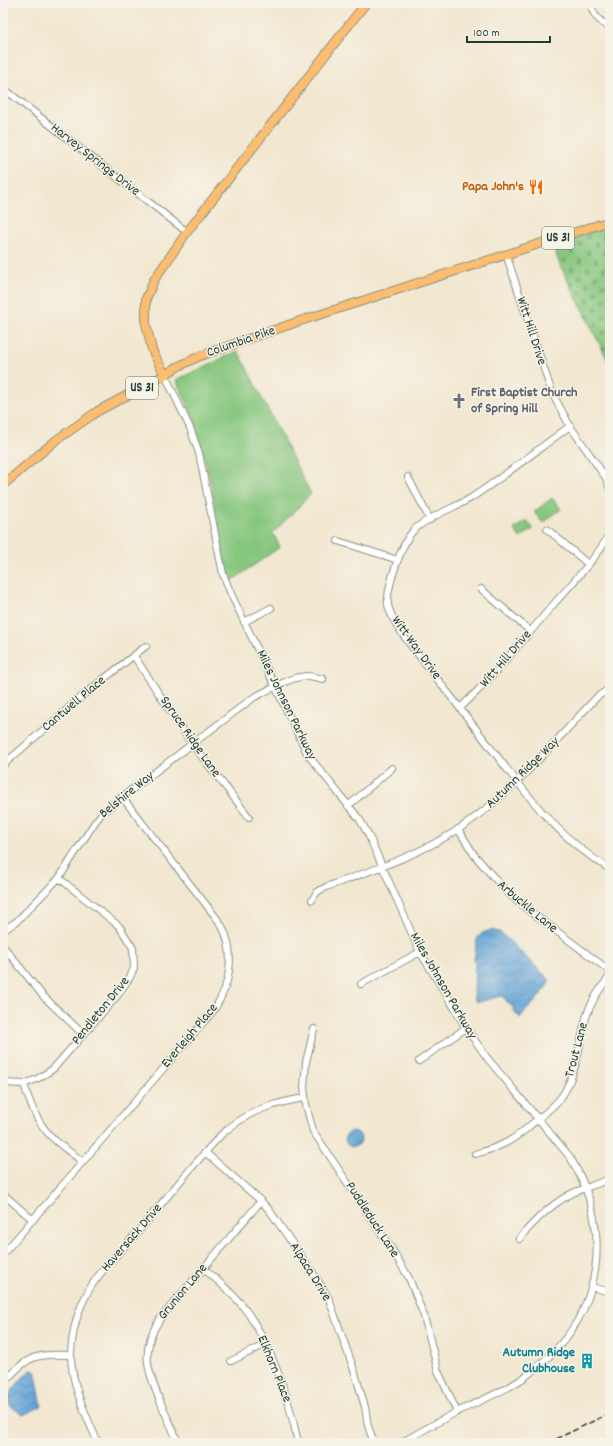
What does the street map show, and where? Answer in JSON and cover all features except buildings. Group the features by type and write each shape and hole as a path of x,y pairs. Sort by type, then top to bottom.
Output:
{"main road":[{"path":"165,375 152,350 146,324 146,299 154,280 188,232 366,3"},
{"name":"US 31","path":"506,254 610,221"},
{"name":"Columbia Pike","path":"3,485 55,441 98,411 177,367 200,356 318,315 506,254"}],"street":[{"path":"592,3 593,13 600,21 610,28"},
{"name":"Harvey Springs Drive","path":"3,88 188,232"},
{"name":"Witt Hill Drive","path":"506,254 552,393 570,426 606,478 610,489"},
{"name":"Miles Johnson Parkway","path":"165,375 190,428 199,453 223,574 244,622 308,754 366,830 420,952 466,1028 488,1059 570,1157 578,1169 587,1188 594,1211 599,1246 592,1286 585,1306 576,1324 561,1344 549,1357 520,1381 457,1412 401,1443"},
{"name":"Witt Way Drive","path":"570,426 470,498 416,528 407,538 398,560 388,594 388,604 391,615 403,635 517,782 559,831 579,849 610,869"},
{"path":"408,477 430,520"},
{"path":"547,528 588,564"},
{"name":"Witt Hill Drive","path":"460,708 483,687 588,564 604,544 610,533"},
{"path":"338,541 398,560"},
{"path":"481,589 530,632"},
{"path":"244,622 271,608"},
{"name":"Cantwell Place","path":"3,765 86,693 146,646"},
{"name":"Spruce Ridge Lane","path":"134,656 192,744 249,817"},
{"name":"Belshire Way","path":"3,930 17,921 59,878 95,822 103,812 122,797 242,705 276,686 306,676 323,679"},
{"name":"Autumn Ridge Way","path":"312,900 317,892 326,887 383,866 424,848 458,829 492,804 517,782 597,697 610,688"},
{"path":"348,806 392,768"},
{"name":"Everleigh Place","path":"3,1254 214,1010 225,990 230,966 228,944 222,927 122,797"},
{"name":"Arbuckle Lane","path":"458,829 475,856 504,890 518,903 610,971"},
{"name":"Pendleton Drive","path":"3,1083 24,1084 37,1079 53,1069 117,996 130,978 134,968 133,948 124,933 114,921 59,878"},
{"path":"3,946 43,996 83,1034"},
{"path":"361,984 420,952"},
{"name":"Trout Lane","path":"475,1154 504,1145 514,1140 559,1100 568,1085 586,1017 598,993 610,976"},
{"path":"419,1061 466,1028"},
{"name":"Puddleduck Lane","path":"314,1029 304,1075 304,1098 309,1117 318,1140 409,1278 424,1316 438,1370 457,1412"},
{"path":"24,1084 31,1106 41,1125 53,1138 83,1162"},
{"name":"Haversack Drive","path":"98,1443 75,1384 71,1355 76,1322 82,1304 90,1289 104,1270 223,1133 243,1118 267,1106 304,1098"},
{"name":"Alpaca Drive","path":"206,1153 261,1201 278,1221 329,1299 359,1384 368,1426 374,1443"},
{"path":"519,1239 543,1213 557,1202 575,1192 610,1178"},
{"path":"3,1194 33,1220"},
{"name":"Grunion Lane","path":"179,1443 150,1376 147,1363 148,1343 160,1319 261,1201"},
{"name":"Elkhorn Place","path":"203,1268 241,1304 258,1329 272,1358 293,1418 298,1443"},
{"path":"592,1286 610,1292"},
{"path":"231,1361 266,1344"},
{"path":"3,1384 17,1368 34,1357 71,1355"}],"green space":[{"path":"610,226 610,365 559,263 553,245"},
{"path":"238,351 311,494 273,533 280,547 230,582 225,566 211,484 194,418 176,380"},
{"path":"552,498 561,509 543,523 534,512"},
{"path":"527,520 533,529 520,538 514,529"}],"water":[{"path":"491,930 500,932 550,980 542,994 520,1018 512,1009 514,1007 510,1005 502,996 479,1002 474,999 474,959 477,941 482,933"},
{"path":"353,1131 359,1133 361,1139 359,1145 353,1147 347,1145 345,1139 347,1133"},
{"path":"31,1370 35,1371 36,1374 42,1406 23,1415 9,1405 7,1400 11,1392"}],"railway":[{"path":"548,1443 610,1413"}],"place":[{"name":"Papa John's","path":"536,187"},
{"name":"First Baptist Church of Spring Hill","path":"459,401"},
{"name":"Autumn Ridge Clubhouse","path":"587,1361"}]}
